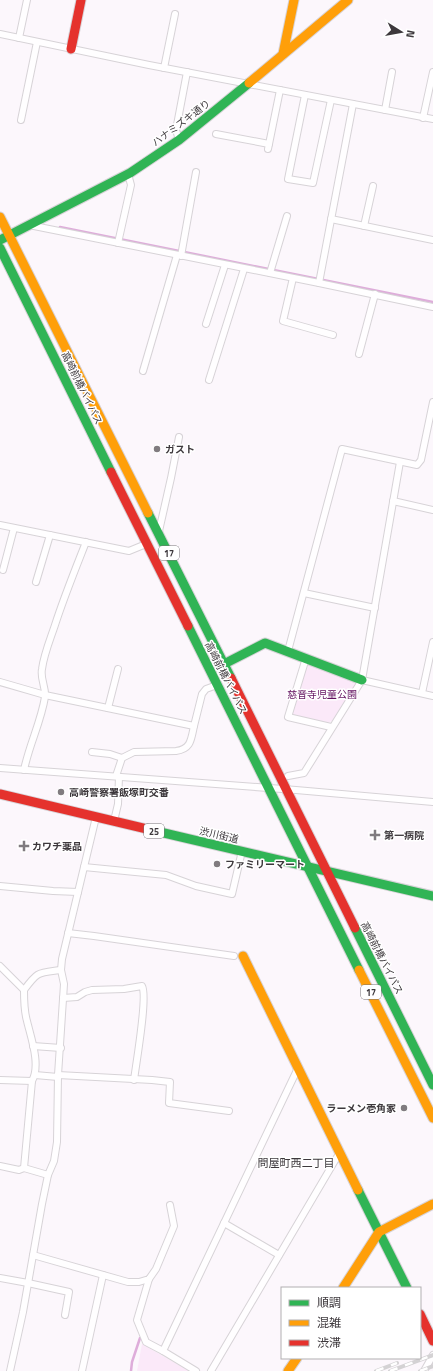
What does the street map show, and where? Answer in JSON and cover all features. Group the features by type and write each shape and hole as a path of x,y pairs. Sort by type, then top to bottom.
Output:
{"main road":[{"path":"71,49 81,0"},
{"path":"283,54 294,0"},
{"name":"ハナミズキ通り","path":"0,240 128,174 179,140 348,0"},
{"name":"高崎前橋バイパス","path":"0,218 287,789 433,1085"},
{"name":"高崎前橋バイパス","path":"0,248 216,685 433,1118"},
{"path":"224,664 265,643 362,680"},
{"name":"渋川街道","path":"0,794 433,896"},
{"path":"238,956 298,1068 406,1287"},
{"path":"344,1287 379,1232 433,1204"},
{"path":"421,1316 433,1341"},
{"path":"288,1371 296,1359"}],"street":[{"path":"19,38 27,0"},
{"path":"164,68 175,14"},
{"path":"0,34 164,68 433,119"},
{"path":"21,120 37,42"},
{"path":"179,140 176,130 187,72"},
{"path":"385,110 392,72"},
{"path":"423,118 433,72"},
{"path":"216,134 268,147 280,90"},
{"path":"305,95 288,179 313,183 331,100"},
{"path":"319,283 353,104"},
{"path":"143,371 179,256 196,172"},
{"path":"118,243 131,185 128,174"},
{"path":"364,226 373,186"},
{"path":"270,274 287,216"},
{"path":"331,219 433,240"},
{"path":"28,225 375,294 433,307"},
{"path":"206,324 225,265"},
{"path":"209,380 244,268"},
{"path":"293,278 283,321 333,335"},
{"path":"359,354 375,294"},
{"path":"288,651 342,449 417,465 421,460 433,402"},
{"path":"158,533 179,436"},
{"path":"288,776 304,773 331,727 362,680 400,462"},
{"path":"393,501 433,510"},
{"path":"0,525 129,551 146,544"},
{"path":"3,570 14,528"},
{"path":"36,582 50,535"},
{"path":"24,770 40,718 45,695 41,671 47,648 70,582 86,542"},
{"path":"304,593 375,608"},
{"path":"422,693 433,642"},
{"path":"306,658 288,717 331,727"},
{"path":"108,708 118,669"},
{"path":"362,680 433,696"},
{"path":"0,682 45,695 194,726"},
{"path":"92,752 110,754 122,758 134,752 182,750 186,748 190,744 202,694 206,689 216,685"},
{"path":"114,821 118,804 118,777 122,758"},
{"path":"0,768 287,789 433,802"},
{"path":"10,1371 42,1204 48,1175 54,1161 57,1142 58,1076 64,984 61,970 68,934 96,817"},
{"path":"84,867 166,875 196,886 232,894 242,851"},
{"path":"0,886 78,892"},
{"path":"68,934 94,936 238,956"},
{"path":"0,966 24,990 26,1020 35,1059 24,1168"},
{"path":"24,990 34,977 41,972 61,970"},
{"path":"63,998 77,997 92,990 124,989 142,986 144,990 144,1004 134,1080"},
{"path":"33,1046 61,1048"},
{"path":"163,1351 298,1068"},
{"path":"0,1080 58,1076 170,1082 169,1103 230,1111"},
{"path":"211,1371 340,1152"},
{"path":"0,1166 19,1170 24,1168 48,1175"},
{"path":"170,1206 174,1226 156,1270 149,1279 137,1320 146,1342 196,1371"},
{"path":"224,1223 279,1255"},
{"path":"33,1255 128,1282 139,1282 149,1279"},
{"path":"82,1371 103,1275"},
{"path":"0,1278 70,1292 65,1315"},
{"path":"424,1371 433,1355"}],"green space":[{"name":"慈音寺児童公園","path":"310,665 354,680 356,686 332,721 327,723 293,716 291,712 307,666"},
{"path":"142,1344 189,1371 137,1371"}],"waterway":[{"path":"60,227 433,302"},
{"path":"131,1371 132,1362 140,1338"}],"railway":[{"path":"390,1371 433,1355"},
{"path":"376,1371 397,1363"},
{"path":"420,1371 433,1366"}],"traffic: fast":[{"path":"0,240 130,173 179,140 249,83"},
{"path":"0,248 111,472"},
{"path":"148,513 231,678"},
{"path":"188,626 359,970"},
{"path":"224,664 265,643 362,680"},
{"path":"147,829 433,896"},
{"path":"355,928 433,1085"},
{"path":"358,1190 406,1287"}],"traffic: slow":[{"path":"283,54 294,0"},
{"path":"249,83 348,0"},
{"path":"0,217 148,513"},
{"path":"243,956 358,1190"},
{"path":"359,970 433,1118"},
{"path":"344,1287 379,1232 433,1204"},
{"path":"288,1371 296,1359"}],"traffic: jam":[{"path":"71,49 81,0"},
{"path":"111,472 188,626"},
{"path":"231,678 355,928"},
{"path":"0,794 147,829"},
{"path":"421,1316 433,1341"}],"place":[{"name":"ガスト","path":"157,449"},
{"name":"高崎警察署飯塚町交番","path":"61,792"},
{"name":"第一病院","path":"375,835"},
{"name":"カワチ薬品","path":"24,846"},
{"name":"ファミリーマート","path":"217,864"},
{"name":"ラーメン壱角家","path":"404,1108"}],"district":[{"name":"問屋町西二丁目","path":"296,1163"}]}
